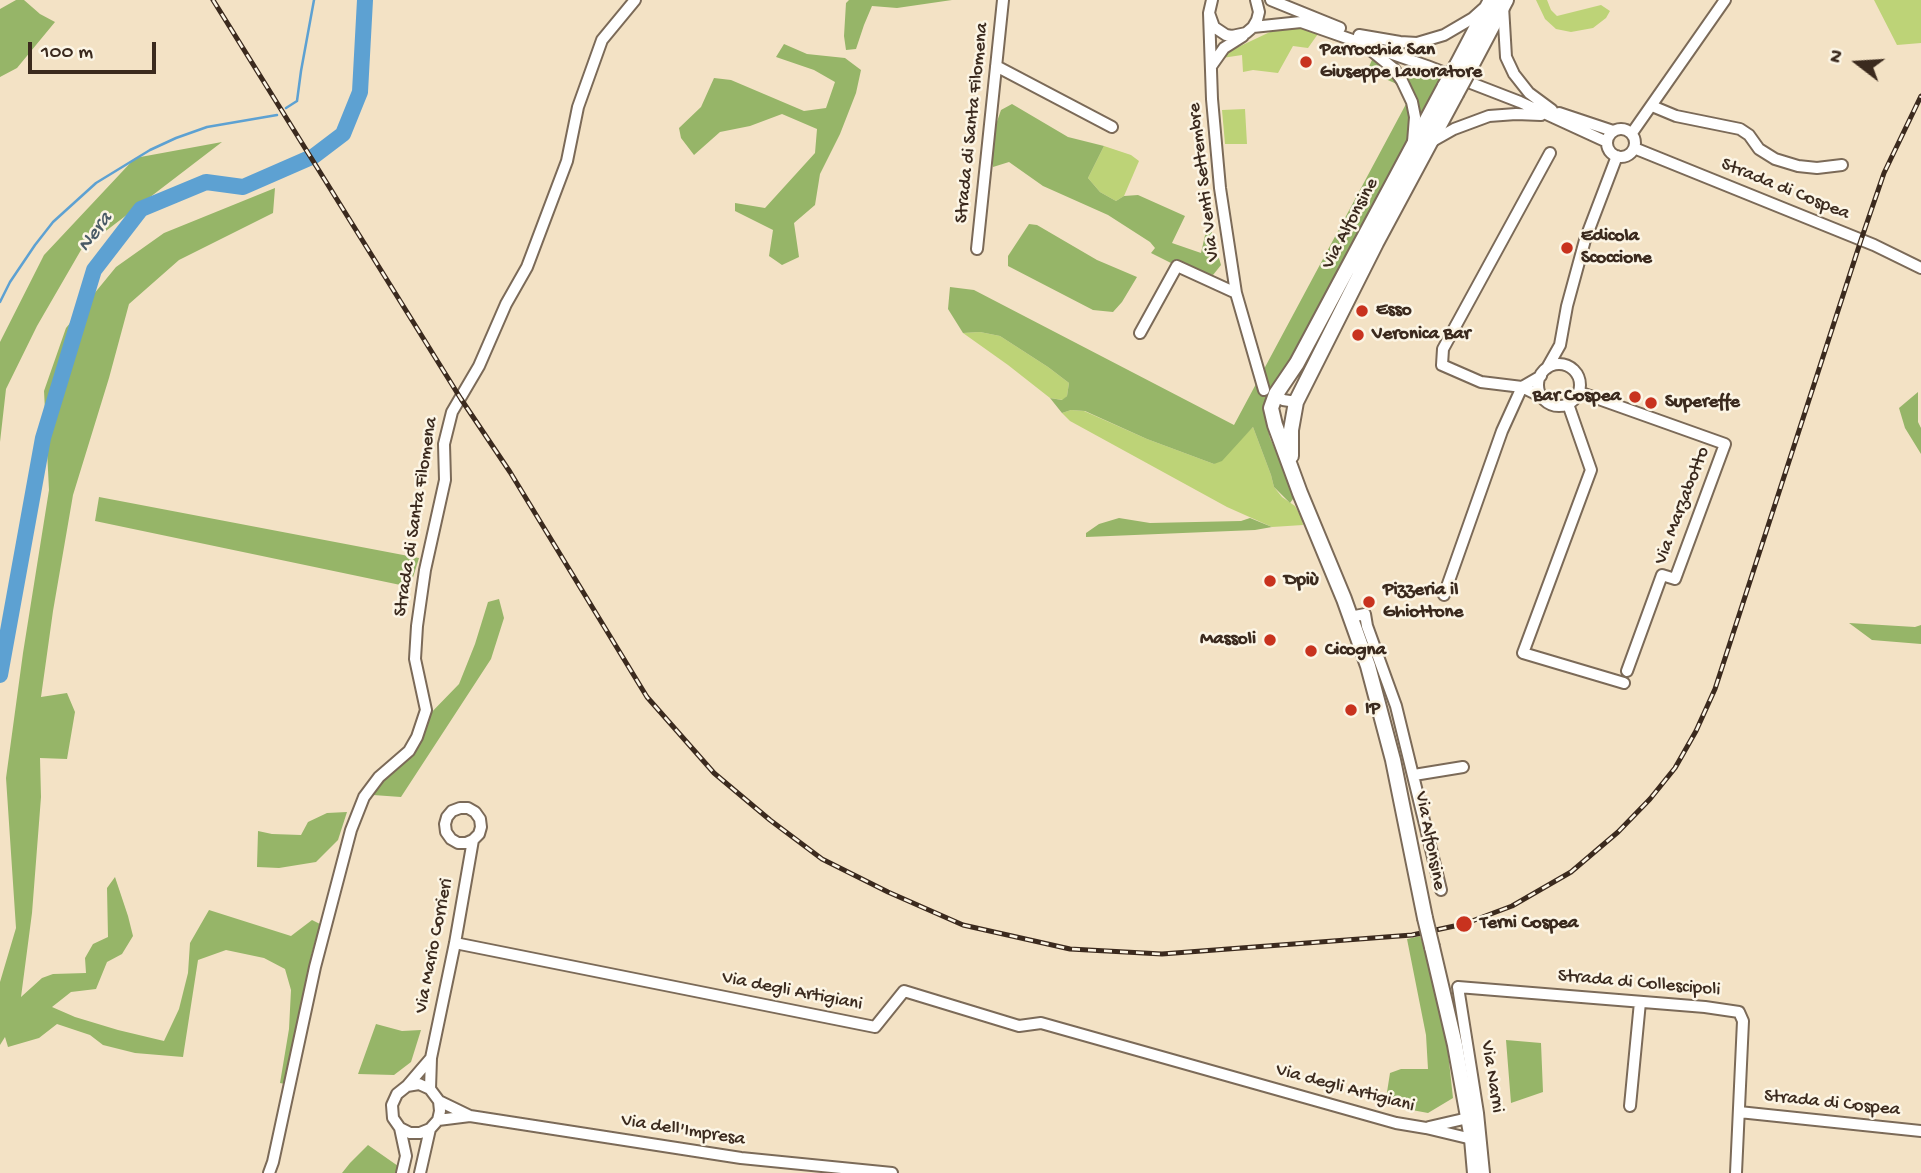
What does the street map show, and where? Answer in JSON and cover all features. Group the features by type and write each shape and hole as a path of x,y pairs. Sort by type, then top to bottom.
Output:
{"main road":[{"name":"Via Alfonsine","path":"1468,1118 1455,1045 1425,918 1393,760 1368,666 1275,425 1270,392 1297,363 1409,157 1451,90 1497,2"},
{"name":"Via Alfonsine","path":"1291,468 1291,430 1296,402 1376,243 1431,142 1451,90"},
{"name":"Via Narni","path":"1468,1118 1475,1173"}],"street":[{"name":"Strada di Santa Filomena","path":"269,1173 315,967 351,830 364,797 379,777 409,751 426,710 415,659 417,626 425,570 445,480 444,444 452,412 479,366 506,304 527,267 566,161 578,107 602,40 635,0"},
{"name":"Strada di Santa Filomena","path":"977,249 1003,0"},
{"path":"1211,68 1219,53 1250,30 1257,20 1258,6 1269,0 1520,102 1613,131 1625,129 1632,133 1635,141 1629,155 1617,156 1609,149 1607,142 1613,131"},
{"path":"1632,133 1725,0"},
{"path":"1250,30 1301,22 1359,38 1416,43 1444,35 1497,2 1506,57 1514,74 1529,93 1551,113 1607,142"},
{"name":"Via Venti Settembre","path":"1210,5 1214,27 1226,35 1240,36 1250,30"},
{"name":"Via Venti Settembre","path":"1210,5 1211,68 1220,188 1236,293 1270,392"},
{"path":"1359,38 1394,69 1412,102 1415,117 1409,157"},
{"path":"996,66 1112,127"},
{"path":"1652,106 1676,116 1740,129 1749,135 1759,149 1775,159 1817,168 1842,165"},
{"path":"1431,142 1454,129 1489,116 1551,113"},
{"name":"Strada di Cospea","path":"1634,148 1874,245 1921,268"},
{"path":"1444,596 1502,431 1522,387 1553,365 1565,365 1576,372 1579,392 1577,397 1567,404 1554,405 1522,387 1481,382 1442,365 1443,349 1550,153"},
{"path":"1542,397 1538,385 1560,345 1567,306 1585,240 1617,156"},
{"name":"Via Venti Settembre","path":"1140,333 1177,265 1236,293"},
{"path":"1560,345 1565,365"},
{"path":"1270,392 1283,400 1296,402"},
{"name":"Via Marzabotto","path":"1579,392 1725,444 1675,579 1662,575 1627,671"},
{"path":"1567,404 1591,470 1522,653 1624,683"},
{"name":"Via Alfonsine","path":"1350,617 1365,614 1396,706 1441,890"},
{"name":"Via Alfonsine","path":"1414,775 1463,767"},
{"name":"Via Mario Corrieri","path":"430,1089 431,1058 473,840"},
{"name":"Via degli Artigiani","path":"455,943 875,1027 904,991 1019,1027 1041,1023 1396,1123 1472,1139"},
{"name":"Strada di Collescipoli","path":"1458,986 1739,1012 1743,1021 1736,1173"},
{"name":"Via Narni","path":"1458,986 1478,1113 1484,1173"},
{"name":"Strada di Collescipoli","path":"1630,1106 1640,1002"},
{"name":"Via Mario Corrieri","path":"402,1173 406,1156 400,1128 393,1118 391,1105 397,1094 431,1058"},
{"path":"400,1128 410,1133 430,1129 438,1120 440,1111 439,1101 430,1089 419,1084 407,1086"},
{"name":"Via dell'Impresa","path":"439,1101 470,1116"},
{"name":"Strada di Cospea","path":"1739,1112 1921,1131"},
{"name":"Via dell'Impresa","path":"438,1120 470,1116 741,1158 892,1173"},
{"name":"Via degli Artigiani","path":"1426,1128 1468,1118"},
{"path":"420,1173 430,1129"}],"green space":[{"path":"16,0 24,0 40,14 55,22 17,68 0,77 0,9"},
{"path":"849,0 952,0 897,8 872,6 856,49 846,50 844,36 846,3"},
{"path":"1536,0 1547,0 1557,16 1601,5 1610,11 1606,18 1593,28 1571,32 1556,29 1545,19"},
{"path":"1874,0 1921,0 1921,43 1897,45"},
{"path":"1294,27 1320,31 1308,48 1293,46 1278,73 1253,70 1243,72 1242,55 1222,58 1234,49 1270,32"},
{"path":"784,44 807,54 845,58 861,70 856,93 840,134 820,174 815,205 794,223 799,257 782,265 769,256 773,230 735,211 735,203 765,208 815,153 817,129 782,114 750,126 720,132 694,155 681,138 679,128 701,107 714,78 731,80 804,111 826,108 835,82 814,70 776,57"},
{"path":"1376,51 1399,69 1407,67 1430,73 1442,81 1394,174 1270,397 1264,413 1270,438 1294,492 1290,503 1274,487 1253,427 1222,461 1214,464 1147,439 1085,411 1071,410 1062,413 1050,398 1062,400 1067,396 1069,383 1000,336 980,332 963,333 948,309 950,287 974,290 1234,425 1413,91 1367,71"},
{"path":"1012,104 1068,137 1104,146 1088,178 1100,192 1116,201 1124,196 1138,195 1185,216 1172,243 1201,253 1211,209 1212,234 1221,265 1213,275 1177,266 1151,253 1155,248 1150,242 1108,215 1043,186 1009,162 993,167 991,139 1001,110"},
{"path":"1245,109 1247,144 1225,144 1222,110"},
{"path":"222,142 81,250 37,326 6,389 0,442 0,342 44,255 135,158"},
{"path":"1104,146 1131,155 1139,161 1124,196 1116,201 1100,192 1088,178"},
{"path":"275,188 273,213 179,260 129,304 73,495 53,611 41,697 67,693 75,712 67,759 40,758 41,797 32,913 21,997 42,978 53,974 86,973 85,958 93,944 108,937 107,888 115,877 133,936 122,954 107,962 96,989 71,992 52,1007 75,1017 164,1041 179,1009 188,973 190,943 209,910 291,936 312,920 320,924 311,956 308,990 290,1085 280,1083 289,1029 291,990 285,969 264,958 226,950 198,960 183,1057 135,1053 103,1045 90,1035 57,1024 39,1038 8,1047 5,1037 0,1045 0,982 16,928 6,778 49,490 44,391 66,328 116,267 164,233"},
{"path":"1029,224 1037,225 1097,260 1137,277 1113,312 1093,310 1008,266 1008,256"},
{"path":"980,332 1000,336 1048,367 1069,383 1067,396 1063,400 1050,398 963,333"},
{"path":"1918,392 1921,454 1905,428 1899,408"},
{"path":"1071,410 1084,411 1147,439 1214,464 1253,427 1274,487 1295,506 1303,525 1272,527 1227,507 1070,421 1062,413"},
{"path":"99,497 419,558 410,587 95,521"},
{"path":"1119,518 1150,523 1241,521 1250,518 1272,527 1086,537 1086,533 1099,524"},
{"path":"499,599 504,618 491,659 401,797 373,795 379,781 401,757 426,718 459,684 488,602"},
{"path":"1849,623 1915,627 1921,625 1921,644 1872,640"},
{"path":"347,812 338,840 316,862 279,868 257,867 258,831 301,835 308,822 327,813"},
{"path":"1420,936 1447,1043 1453,1098 1428,1113 1385,1105 1390,1073 1401,1069 1428,1069 1426,1035 1407,939"},
{"path":"376,1024 402,1031 421,1030 411,1062 394,1075 358,1074"},
{"path":"1506,1040 1541,1043 1543,1092 1511,1103"},
{"path":"368,1145 398,1166 395,1173 342,1173"}],"waterway":[{"path":"286,108 297,101 314,0"},
{"name":"Nera","path":"0,675 43,438 94,270 141,209 206,182 243,187 314,156 343,134 360,92 365,0"},
{"path":"0,302 10,282 53,222 96,183 150,150 176,138 207,127 277,115"}],"railway":[{"path":"213,0 461,399 510,472 647,697 714,773 822,859 888,892 963,925 1070,949 1162,954 1412,935 1464,924 1512,906 1571,872 1618,832 1675,768 1715,689 1884,173 1921,96"}],"place":[{"name":"Parrocchia San Giuseppe Lavoratore","path":"1306,62"},
{"name":"Edicola Scoccione","path":"1567,248"},
{"name":"Esso","path":"1362,311"},
{"name":"Veronica Bar","path":"1358,335"},
{"name":"Bar Cospea","path":"1635,397"},
{"name":"Supereffe","path":"1651,403"},
{"name":"Dpiù","path":"1270,581"},
{"name":"Pizzeria il Ghiottone","path":"1369,602"},
{"name":"Massoli","path":"1270,640"},
{"name":"Cicogna","path":"1311,651"},
{"name":"IP","path":"1351,710"},
{"name":"Terni Cospea","path":"1464,924"}]}
